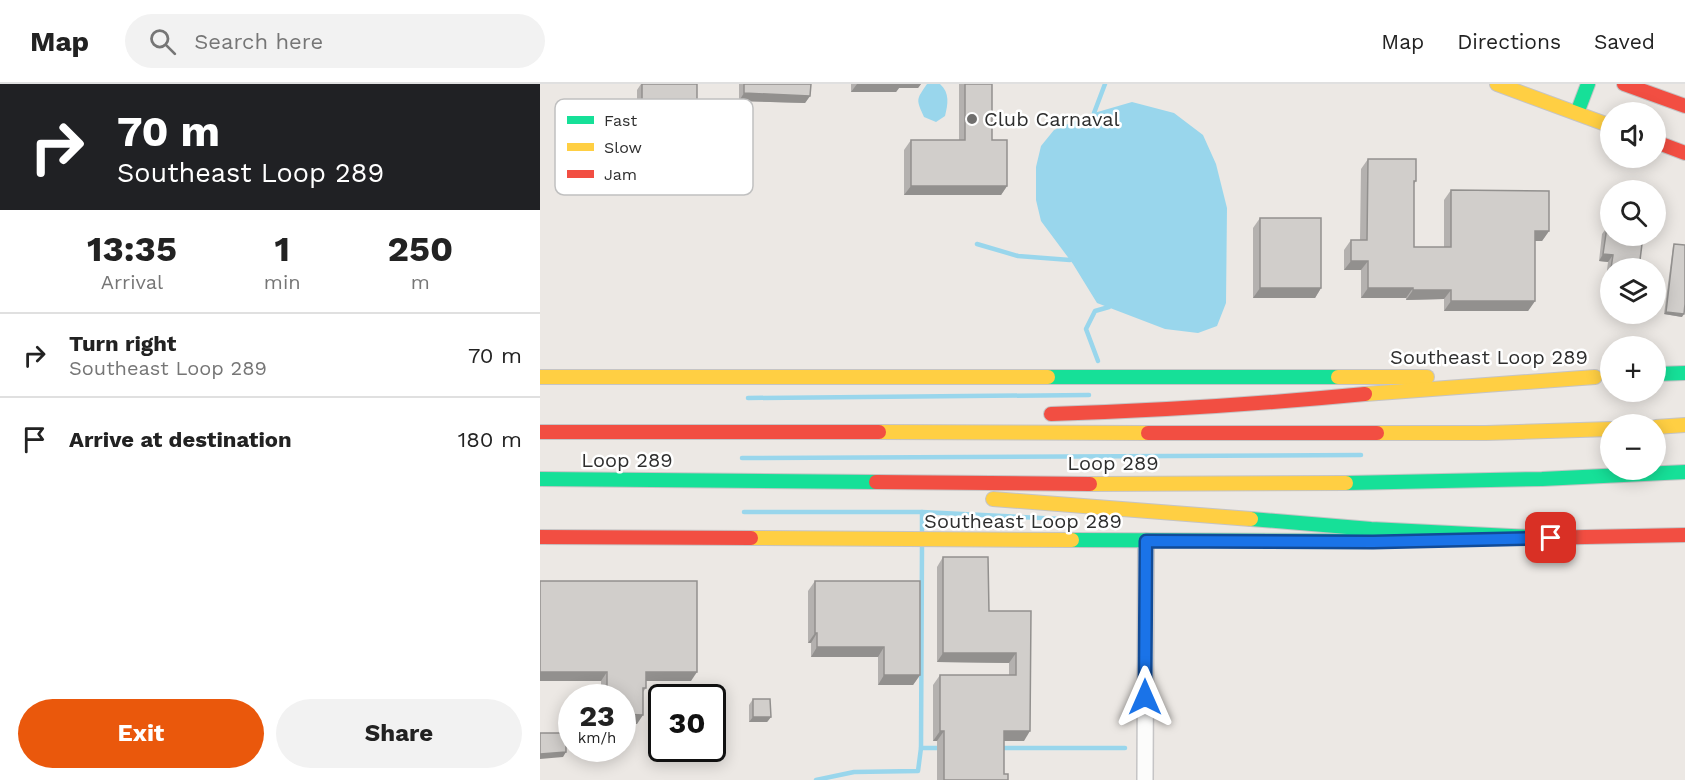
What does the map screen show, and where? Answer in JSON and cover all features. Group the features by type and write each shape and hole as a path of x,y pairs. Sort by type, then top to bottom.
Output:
{"main road":[{"path":"1497,84 1600,122"},
{"path":"1577,113 1588,84"},
{"path":"1624,84 1685,106"},
{"path":"1666,146 1685,153"},
{"path":"1666,374 1685,373"},
{"name":"Southeast Loop 289","path":"540,377 1600,377"},
{"path":"1036,415 1269,403 1406,390 1595,377"},
{"path":"615,432 783,420 874,418"},
{"path":"1666,426 1685,425"},
{"name":"Loop 289","path":"540,432 1486,433 1600,429"},
{"name":"Loop 289","path":"540,479 931,483 1374,482 1590,478 1685,472"},
{"path":"615,479 690,492 874,492 957,497"},
{"path":"981,498 1371,529 1551,538"},
{"name":"Southeast Loop 289","path":"540,537 1373,542 1685,535"}],"street":[{"path":"1145,780 1146,541"}],"water":[{"path":"927,84 940,84 947,95 945,116 936,122 924,117 919,103 919,97"},
{"path":"1132,102 1174,113 1203,135 1216,164 1227,208 1226,303 1217,326 1198,333 1165,329 1097,303 1073,264 1041,221 1036,200 1036,167 1041,146 1054,130 1094,113"}],"building":[{"path":"642,84 697,84 697,99 642,99"},
{"path":"744,84 811,84 810,96 744,93"},
{"name":"Club Carnaval","path":"965,84 992,84 992,140 1007,140 1007,186 911,186 911,140 965,140"},
{"path":"1368,159 1416,159 1414,247 1451,247 1451,190 1549,191 1549,231 1535,231 1535,301 1451,301 1451,290 1368,288 1368,261 1351,261 1351,240 1367,240"},
{"path":"1260,218 1321,218 1321,288 1260,288"},
{"path":"1674,244 1685,245 1684,314 1666,312"},
{"path":"1604,246 1642,246 1640,258 1613,258 1613,255 1603,254"},
{"path":"943,557 988,557 989,611 1031,611 1030,731 1004,731 1004,774 1008,774 1008,780 944,780 944,731 940,731 940,675 1016,675 1016,653 943,653"},
{"path":"540,581 697,581 697,672 646,672 646,688 643,688 643,715 636,715 636,684 607,684 607,672 540,672"},
{"path":"815,581 920,581 920,675 884,675 884,647 817,647"},
{"path":"753,699 770,699 771,717 753,717"},
{"path":"540,733 558,733 558,753 540,754"}],"waterway":[{"path":"1094,113 1105,84"},
{"path":"977,244 1018,256 1070,260"},
{"path":"1098,361 1086,329 1095,311 1109,307"},
{"path":"748,398 1089,395"},
{"path":"742,458 1361,455"},
{"path":"744,512 922,512"},
{"path":"922,532 922,512 1061,519"},
{"path":"922,544 921,748 943,748"},
{"path":"816,780 854,772 918,771 921,748"},
{"path":"999,748 1125,748"}],"traffic: fast":[{"path":"1577,113 1588,84"},
{"path":"1666,374 1685,373"},
{"path":"1048,377 1338,377"},
{"path":"1346,483 1542,479 1685,472"},
{"path":"540,479 876,482"},
{"path":"1251,519 1371,529 1551,538"},
{"path":"1072,540 1387,541"}],"traffic: slow":[{"path":"1497,84 1600,122"},
{"path":"540,377 1048,377"},
{"path":"1338,377 1427,377"},
{"path":"1365,394 1595,377"},
{"path":"1666,426 1685,425"},
{"path":"1377,433 1600,429"},
{"path":"879,432 1148,433"},
{"path":"1090,484 1346,483"},
{"path":"993,499 1251,519"},
{"path":"751,538 1072,540"}],"traffic: jam":[{"path":"1624,84 1685,106"},
{"path":"1666,146 1685,153"},
{"path":"1051,414 1208,407 1365,394"},
{"path":"540,432 879,432"},
{"path":"1148,433 1377,433"},
{"path":"876,482 1090,484"},
{"path":"1536,538 1685,535"},
{"path":"540,537 751,538"}],"place":[{"name":"Club Carnaval","path":"972,119"}],"route":[{"path":"1145,697 1146,541 1373,542 1551,538"}]}
